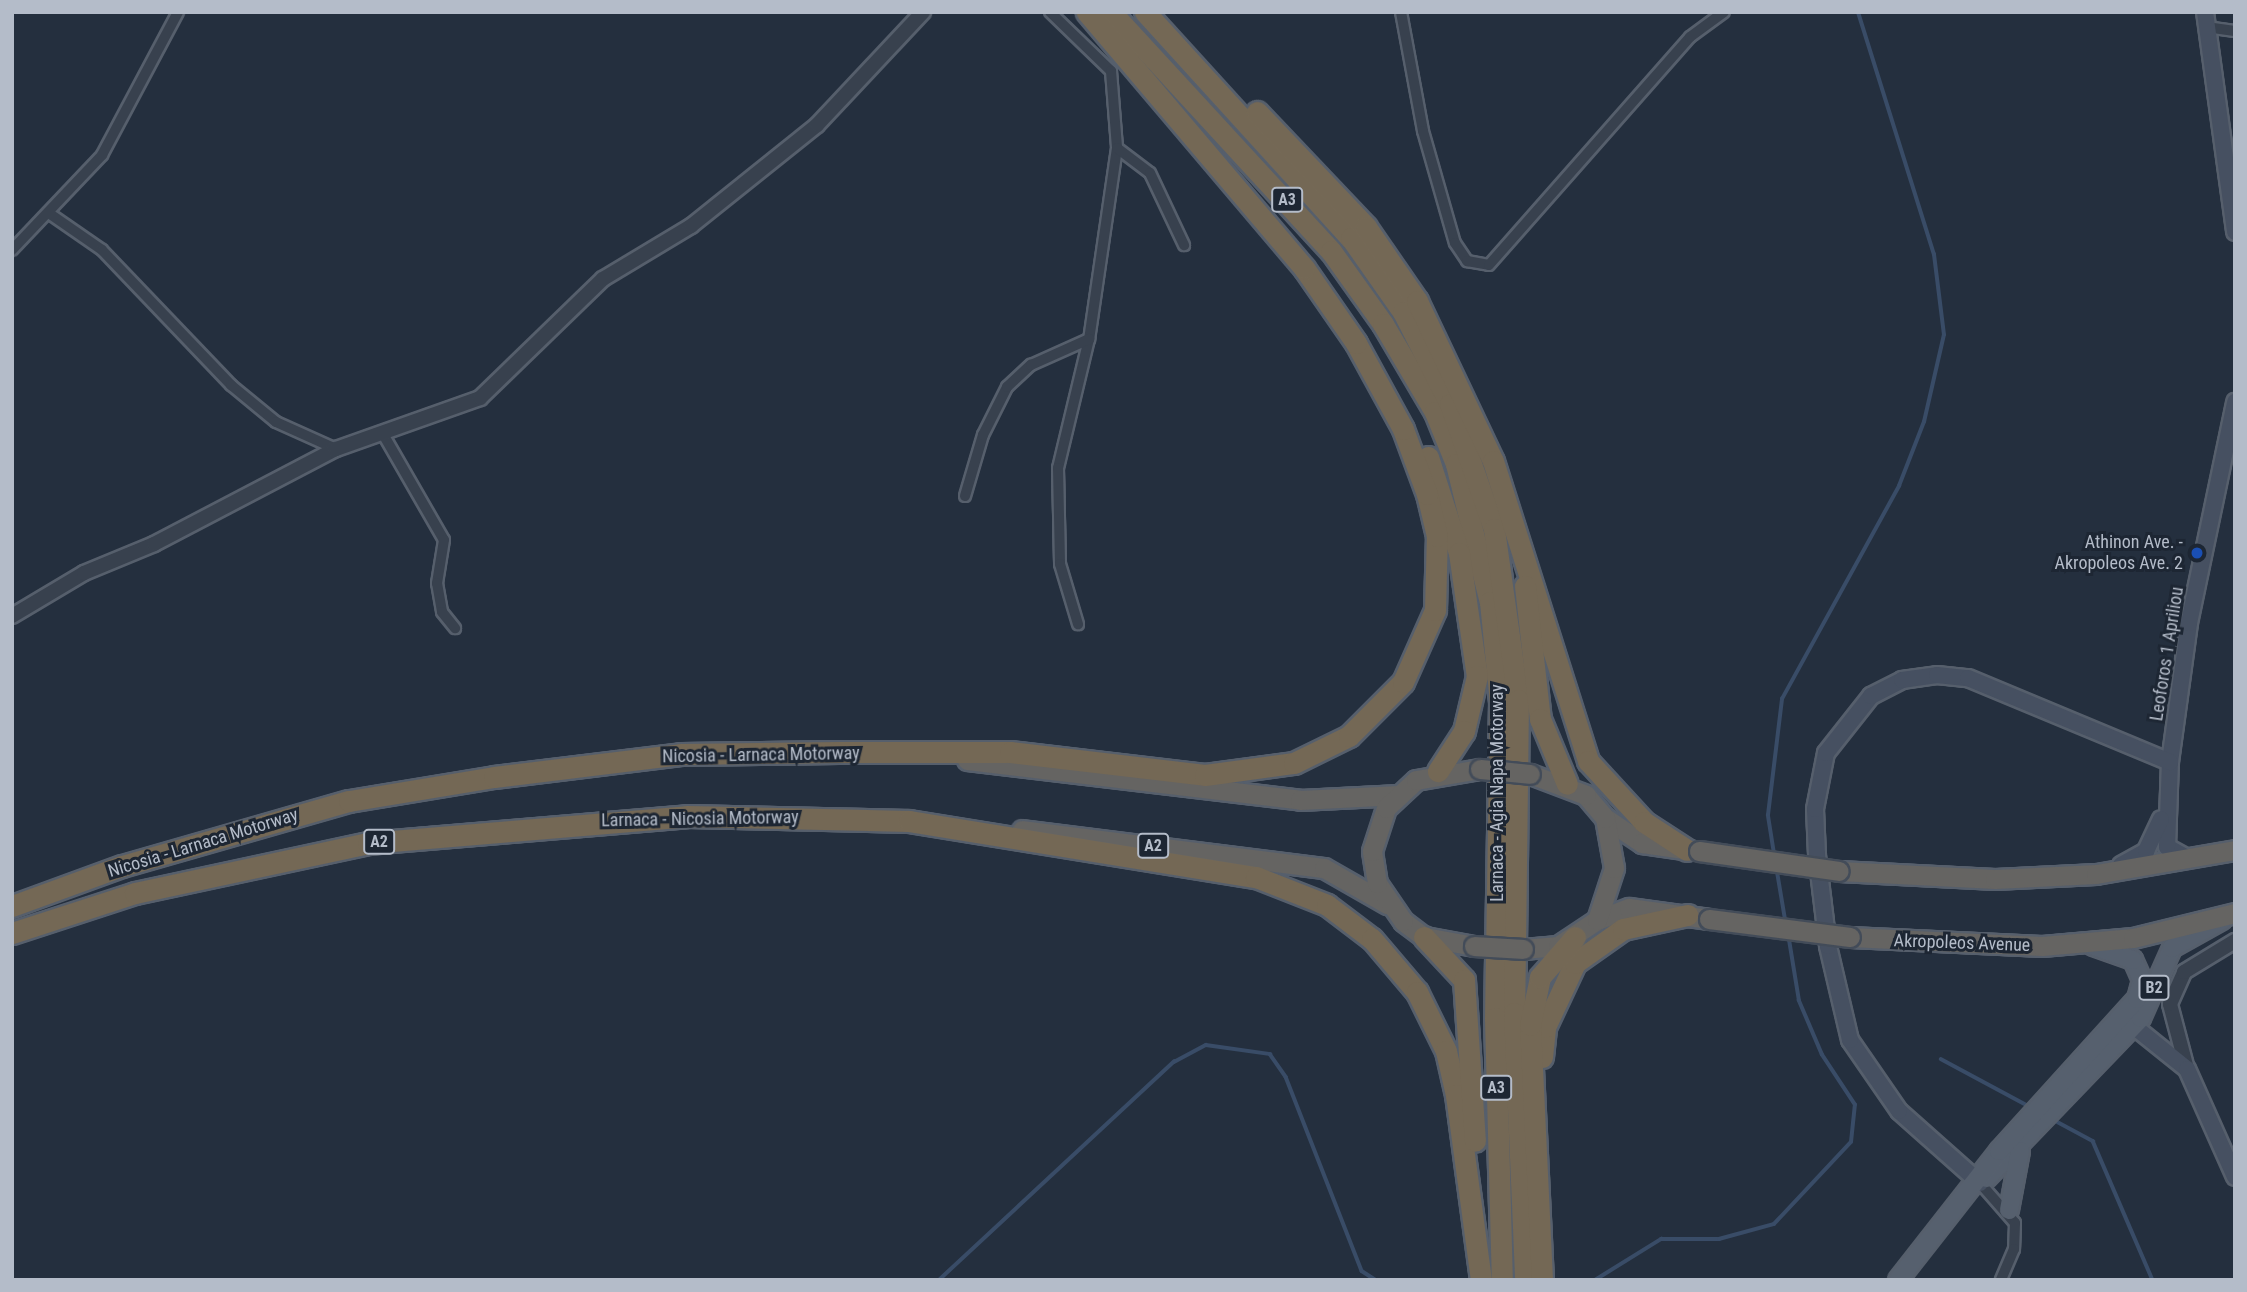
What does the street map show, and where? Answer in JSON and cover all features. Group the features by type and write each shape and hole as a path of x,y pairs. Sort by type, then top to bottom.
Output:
{"highway":[{"path":"900,752 1010,752 1205,775 1294,762 1349,736 1376,712 1403,682 1434,610 1437,536 1427,494 1403,429 1356,343 1304,268 1087,12"},
{"path":"1105,12 1314,260 1369,337 1422,443 1459,552 1476,664 1473,705 1438,771"},
{"name":"Larnaca - Agia Napa Motorway","path":"1111,12 1331,251 1390,335 1456,464 1490,602 1500,702 1494,1018 1502,1280"},
{"name":"Larnaca - Agia Napa Motorway","path":"1145,12 1351,238 1402,312 1450,404 1494,529 1518,700 1514,1000 1525,1280"},
{"path":"1172,41 1235,91 1366,227 1417,301 1468,398 1516,529 1588,761 1644,822 1693,851"},
{"path":"1516,529 1540,719 1567,784 1605,818 1642,843 1839,870 1995,879 2096,874 2195,860 2235,850"},
{"name":"Nicosia - Larnaca Motorway","path":"12,906 122,866 349,801 681,754 900,752 1300,800 1399,795"},
{"path":"1480,1271 1470,1006 1453,961 1387,905 1372,866 1374,836 1399,795 1438,771 1480,769 1530,774 1567,784"},
{"name":"Larnaca - Nicosia Motorway","path":"12,933 135,893 369,843 687,816 909,821 1286,861 1334,873 1387,905"},
{"path":"1542,1280 1535,1145 1533,998 1551,958 1597,920 1614,868 1605,818"},
{"path":"909,821 1256,877 1327,905 1372,939 1417,992 1446,1051 1480,1271"},
{"name":"B2","path":"1597,920 1629,908 1687,915"},
{"name":"Akropoleos Avenue","path":"1687,915 1850,937 2080,944 2233,914"},
{"path":"1535,1145 1545,1027 1575,963 1623,929 1687,915"},
{"path":"1424,937 1475,946 1523,949 1575,937"}],"main road":[{"path":"2206,20 2235,232"},
{"name":"Leoforos 1 Apriliou","path":"2195,860 2167,846 2170,762 2189,623 2235,402"},
{"path":"1980,1183 1899,1111 1850,1040 1828,946 1818,866 1815,808 1826,753 1871,696 1902,680 1937,675 1991,687 2170,762"},
{"name":"Leoforos 1 Apriliou","path":"2096,874 2146,851 2157,836 2168,789"},
{"name":"B2","path":"1898,1280 1980,1183 2129,1022 2166,956 2233,914"},
{"name":"B2","path":"2080,944 2119,950 2137,965 2140,988 2129,1022"},
{"path":"2129,1022 2188,1069 2204,1097 2235,1177"},
{"name":"B2","path":"1980,1183 2020,1151 2043,1114"},
{"path":"2009,1210 2020,1151"}],"street":[{"path":"12,250 50,214 102,155 178,12"},
{"path":"12,616 84,573 155,544 336,449 480,398 603,279 691,226 817,125 923,12"},
{"path":"1050,12 1111,71 1117,148 1089,340 1058,468 1060,564 1078,624"},
{"path":"1401,12 1423,131 1455,243 1467,261 1489,265 1690,37 1724,12"},
{"path":"2206,20 2235,31"},
{"path":"1117,148 1150,173 1184,245"},
{"path":"50,214 102,250 231,385 276,422 336,449"},
{"path":"965,496 983,435 1007,387 1031,365 1089,340"},
{"path":"383,433 444,540 437,583 442,612 455,628"},
{"path":"2188,1069 2170,1004 2184,972 2235,941"},
{"path":"1980,1183 2009,1210 2016,1238 2001,1280"}],"waterway":[{"path":"1774,854 1768,815 1782,699 1899,486 1924,422 1944,335 1934,255 1858,12"},
{"path":"1777,869 1786,923"},
{"path":"1595,1280 1661,1239 1719,1239 1774,1224 1851,1142 1855,1105 1822,1055 1799,1001 1788,934"},
{"path":"939,1280 1174,1062 1206,1045 1270,1054 1286,1077 1362,1271 1376,1280"},
{"path":"1941,1059 2030,1107"},
{"path":"2052,1119 2093,1141 2153,1280"}],"place":[{"name":"Athinon Ave. - Akropoleos Ave. 2","path":"2197,553"}]}
